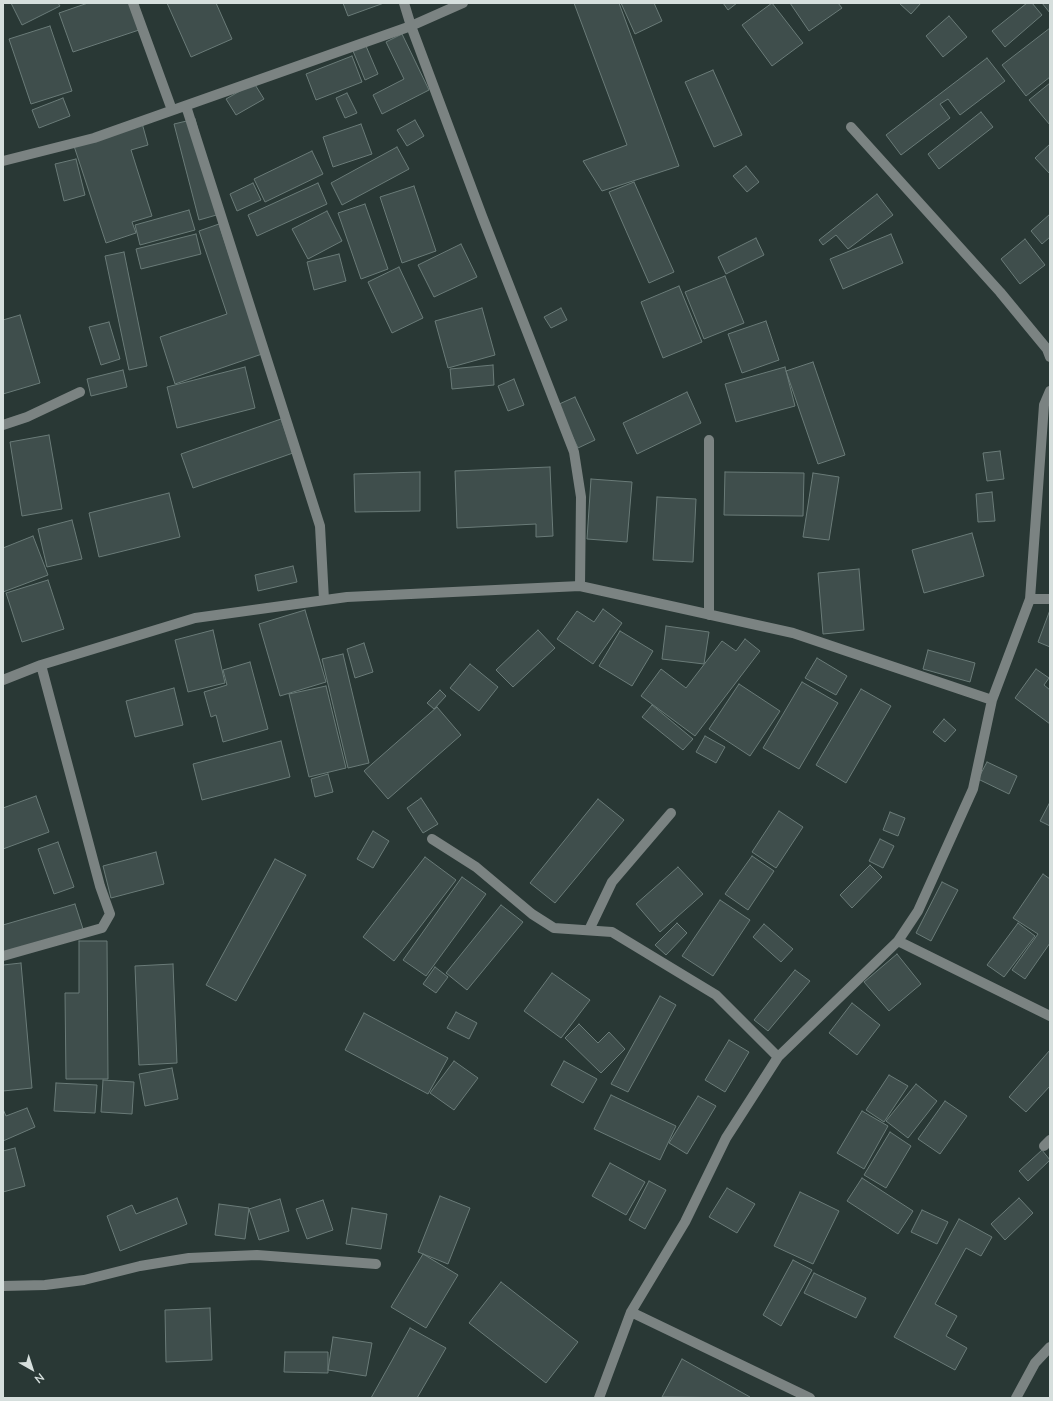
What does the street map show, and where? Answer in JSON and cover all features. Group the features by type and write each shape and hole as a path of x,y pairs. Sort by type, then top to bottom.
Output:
{"street":[{"path":"133,3 172,110"},
{"path":"404,3 411,26 574,452 581,497 580,586"},
{"path":"3,160 94,138 411,26 462,3"},
{"path":"186,106 320,526 324,600"},
{"path":"851,127 1000,292 1049,352"},
{"path":"3,426 27,417 80,392"},
{"path":"599,1398 631,1312 684,1222 726,1138 778,1057 898,941 918,912 973,789 992,700 1030,598 1044,406 1050,392"},
{"path":"708,440 709,615"},
{"path":"3,680 41,665 195,618 347,597 580,586 793,633 992,700"},
{"path":"1030,598 1050,599"},
{"path":"3,956 102,928 110,914 100,886 41,665"},
{"path":"589,930 612,882 671,813"},
{"path":"432,839 476,867 532,914 554,928 612,932 716,995 778,1057"},
{"path":"898,941 1050,1016"},
{"path":"3,1286 45,1285 84,1280 140,1266 189,1258 257,1255 376,1264"},
{"path":"631,1312 810,1398"},
{"path":"1016,1398 1035,1363 1050,1347"}],"building":[{"path":"11,3 58,3 60,6 22,25"},
{"path":"88,3 130,3 139,30 73,52 59,13"},
{"path":"167,3 216,3 232,39 191,57"},
{"path":"343,3 384,3 348,16"},
{"path":"574,3 619,3 679,166 602,191 583,161 627,145"},
{"path":"621,3 654,3 662,21 635,34"},
{"path":"723,3 737,3 728,10"},
{"path":"772,3 803,43 772,66 742,25"},
{"path":"790,3 838,3 842,8 809,31"},
{"path":"899,3 921,3 911,14"},
{"path":"1027,3 1032,3 1042,15 1005,47 992,31"},
{"path":"1042,3 1050,3 1050,13"},
{"path":"949,16 967,37 943,57 926,36"},
{"path":"50,26 72,91 31,104 9,39"},
{"path":"1050,28 1050,77 1026,96 1002,65"},
{"path":"402,34 429,90 382,114 373,95 404,79 386,42"},
{"path":"366,46 378,74 365,80 353,51"},
{"path":"352,56 362,82 316,100 306,74"},
{"path":"987,58 1005,81 960,115 948,99 940,104 950,118 901,155 886,135"},
{"path":"713,70 742,135 714,147 685,82"},
{"path":"254,83 264,99 236,115 226,99"},
{"path":"1050,83 1050,125 1029,100"},
{"path":"347,93 357,113 345,118 336,98"},
{"path":"63,98 70,116 39,128 32,110"},
{"path":"981,112 993,127 939,169 928,154"},
{"path":"195,119 220,214 199,220 174,124"},
{"path":"415,120 424,136 407,146 397,130"},
{"path":"142,123 148,145 131,150 152,216 132,222 136,233 106,243 74,146"},
{"path":"361,124 372,154 333,167 323,137"},
{"path":"1050,144 1050,174 1035,158"},
{"path":"397,147 409,169 342,205 331,183"},
{"path":"312,151 323,174 265,202 254,179"},
{"path":"76,159 85,195 64,201 55,164"},
{"path":"746,166 759,182 747,192 733,176"},
{"path":"634,182 674,272 649,283 609,192"},
{"path":"253,183 261,200 237,211 230,194"},
{"path":"318,183 327,204 257,236 248,215"},
{"path":"414,186 436,251 402,263 380,197"},
{"path":"877,194 893,215 848,249 836,235 823,245 819,240"},
{"path":"365,204 388,269 361,279 338,213"},
{"path":"189,210 195,230 140,245 135,225"},
{"path":"327,211 342,241 308,259 292,229"},
{"path":"1050,214 1050,237 1042,244 1031,231"},
{"path":"219,224 262,354 175,384 160,337 227,314 199,231"},
{"path":"196,234 201,254 141,269 136,249"},
{"path":"891,234 903,263 843,289 830,259"},
{"path":"756,238 764,255 726,274 718,257"},
{"path":"1025,239 1045,265 1020,284 1001,259"},
{"path":"461,244 477,277 434,297 418,265"},
{"path":"124,252 147,366 129,370 105,256"},
{"path":"339,254 346,281 314,290 307,262"},
{"path":"399,267 423,318 392,333 368,282"},
{"path":"725,276 744,323 704,339 685,292"},
{"path":"679,286 702,342 663,358 641,302"},
{"path":"482,308 495,355 448,368 435,321"},
{"path":"561,308 567,320 551,328 544,317"},
{"path":"20,315 40,383 3,394 3,320"},
{"path":"766,321 779,360 742,373 728,334"},
{"path":"109,322 120,359 101,365 89,327"},
{"path":"813,362 845,455 818,464 786,371"},
{"path":"493,365 494,385 452,389 450,369"},
{"path":"245,367 255,408 177,428 167,387"},
{"path":"785,367 795,406 736,422 725,384"},
{"path":"123,370 127,387 91,396 87,379"},
{"path":"514,379 524,405 508,411 498,386"},
{"path":"687,392 701,423 637,454 623,423"},
{"path":"575,397 595,440 578,448 557,405"},
{"path":"281,419 293,453 193,488 181,454"},
{"path":"49,435 62,509 22,516 10,442"},
{"path":"1000,451 1004,479 987,481 983,453"},
{"path":"550,467 553,536 536,537 536,524 457,528 455,471"},
{"path":"420,472 420,511 355,512 354,474"},
{"path":"725,472 804,473 803,516 724,515"},
{"path":"813,473 839,477 829,540 803,537"},
{"path":"591,479 632,482 627,542 587,539"},
{"path":"992,492 995,521 978,522 976,494"},
{"path":"169,493 180,537 99,557 89,513"},
{"path":"657,497 696,499 693,562 653,560"},
{"path":"72,520 82,559 47,567 38,529"},
{"path":"972,533 984,576 924,593 912,550"},
{"path":"33,536 48,575 3,592 3,548"},
{"path":"293,566 297,582 258,591 255,575"},
{"path":"859,569 864,630 823,634 818,573"},
{"path":"48,580 64,629 22,642 6,593"},
{"path":"603,609 622,623 593,664 557,639 577,611 594,622"},
{"path":"305,610 326,682 280,696 259,624"},
{"path":"1050,610 1050,647 1038,642"},
{"path":"666,626 709,632 704,664 662,659"},
{"path":"213,630 225,683 188,692 175,640"},
{"path":"538,630 555,648 513,687 496,670"},
{"path":"620,631 653,651 632,686 599,666"},
{"path":"745,639 760,651 695,736 641,696 661,669 686,688 722,641 736,651"},
{"path":"364,643 373,672 355,678 347,649"},
{"path":"928,650 975,663 970,682 923,669"},
{"path":"343,654 369,763 348,768 322,659"},
{"path":"817,658 847,676 836,695 805,678"},
{"path":"250,662 268,729 223,742 216,715 211,717 204,692 227,685 223,670"},
{"path":"470,664 498,687 479,711 450,688"},
{"path":"1036,669 1049,678 1044,685 1050,690 1050,724 1015,698"},
{"path":"802,682 838,703 799,769 763,748"},
{"path":"739,684 780,711 750,756 709,729"},
{"path":"326,686 346,768 309,777 289,694"},
{"path":"174,688 183,725 135,737 126,701"},
{"path":"861,689 891,706 846,783 816,765"},
{"path":"440,690 446,696 434,709 427,703"},
{"path":"652,705 693,739 683,750 642,717"},
{"path":"437,707 461,735 388,799 364,771"},
{"path":"944,719 956,730 945,742 933,732"},
{"path":"705,736 725,747 716,763 696,752"},
{"path":"281,741 290,777 202,800 193,764"},
{"path":"987,762 1017,776 1009,794 978,779"},
{"path":"328,774 333,792 315,797 311,779"},
{"path":"36,796 49,832 3,849 3,808"},
{"path":"421,798 438,824 423,833 407,808"},
{"path":"598,799 624,820 555,903 530,883"},
{"path":"1050,802 1050,826 1040,821"},
{"path":"779,811 803,827 776,868 752,852"},
{"path":"890,812 905,818 898,836 883,830"},
{"path":"373,831 389,841 373,868 357,859"},
{"path":"880,839 894,846 883,868 869,861"},
{"path":"58,842 74,887 54,894 38,849"},
{"path":"156,852 164,884 111,898 103,866"},
{"path":"752,856 774,871 748,910 725,894"},
{"path":"425,857 456,880 394,961 363,937"},
{"path":"275,859 306,875 236,1001 206,985"},
{"path":"870,865 882,877 852,908 840,895"},
{"path":"678,867 703,894 660,932 636,904"},
{"path":"1043,874 1050,879 1050,943 1025,979 1012,970 1038,934 1013,918"},
{"path":"462,877 486,894 426,976 403,960"},
{"path":"942,882 958,890 931,941 916,933"},
{"path":"720,900 750,920 713,976 682,956"},
{"path":"75,904 83,929 3,953 3,925"},
{"path":"501,905 523,922 467,990 446,973"},
{"path":"677,923 687,933 666,955 655,945"},
{"path":"1018,923 1035,936 1004,977 987,965"},
{"path":"764,924 793,949 781,962 753,937"},
{"path":"79,941 107,941 108,1079 66,1079 65,993 79,993"},
{"path":"897,954 921,984 889,1011 864,982"},
{"path":"21,963 32,1088 3,1091 3,965"},
{"path":"173,964 177,1063 139,1065 135,966"},
{"path":"435,967 448,977 436,993 423,984"},
{"path":"795,970 810,981 768,1031 754,1020"},
{"path":"552,973 590,1000 561,1038 524,1011"},
{"path":"660,996 676,1005 628,1092 611,1084"},
{"path":"852,1003 880,1025 857,1055 829,1033"},
{"path":"456,1012 477,1023 469,1039 447,1028"},
{"path":"364,1013 448,1058 428,1094 345,1050"},
{"path":"579,1024 598,1043 609,1032 625,1049 601,1073 565,1038"},
{"path":"729,1040 749,1052 725,1092 705,1080"},
{"path":"1050,1050 1050,1086 1026,1112 1009,1097"},
{"path":"454,1061 478,1078 454,1110 430,1093"},
{"path":"564,1061 597,1079 583,1103 551,1085"},
{"path":"172,1068 178,1099 145,1106 139,1074"},
{"path":"889,1075 908,1086 884,1122 866,1110"},
{"path":"103,1080 134,1082 132,1114 101,1112"},
{"path":"56,1083 97,1085 95,1113 54,1111"},
{"path":"916,1084 937,1101 908,1138 886,1121"},
{"path":"611,1095 676,1126 660,1160 594,1129"},
{"path":"698,1096 716,1106 687,1154 669,1143"},
{"path":"945,1101 967,1116 940,1154 918,1139"},
{"path":"27,1108 35,1127 3,1141 3,1109 6,1116"},
{"path":"862,1111 888,1126 864,1169 837,1153"},
{"path":"890,1132 911,1146 886,1188 864,1175"},
{"path":"15,1148 25,1186 3,1192 3,1151"},
{"path":"1042,1150 1050,1160 1028,1181 1019,1171"},
{"path":"610,1163 645,1182 626,1215 592,1196"},
{"path":"862,1178 913,1211 898,1234 847,1201"},
{"path":"649,1181 666,1190 645,1229 629,1220"},
{"path":"727,1188 755,1204 737,1233 709,1217"},
{"path":"800,1192 839,1211 813,1264 774,1246"},
{"path":"440,1196 470,1208 448,1264 418,1252"},
{"path":"177,1198 187,1224 120,1251 107,1216 132,1205 136,1214"},
{"path":"1019,1198 1033,1213 1005,1240 991,1224"},
{"path":"280,1199 289,1231 259,1240 249,1209"},
{"path":"323,1200 333,1230 307,1239 296,1209"},
{"path":"219,1204 249,1208 245,1239 215,1235"},
{"path":"352,1208 387,1214 381,1249 346,1244"},
{"path":"922,1210 948,1222 937,1244 911,1232"},
{"path":"959,1219 992,1237 981,1256 966,1248 935,1304 957,1316 946,1336 967,1348 955,1370 894,1337"},
{"path":"423,1254 458,1275 426,1328 391,1307"},
{"path":"793,1260 812,1270 781,1326 763,1315"},
{"path":"814,1273 866,1298 856,1318 804,1293"},
{"path":"501,1282 578,1342 546,1383 469,1323"},
{"path":"210,1308 212,1360 166,1362 165,1310"},
{"path":"410,1328 446,1348 417,1398 371,1398"},
{"path":"333,1337 372,1343 366,1376 328,1370"},
{"path":"285,1352 328,1352 328,1373 284,1372"},
{"path":"682,1359 750,1397 662,1397"}]}
